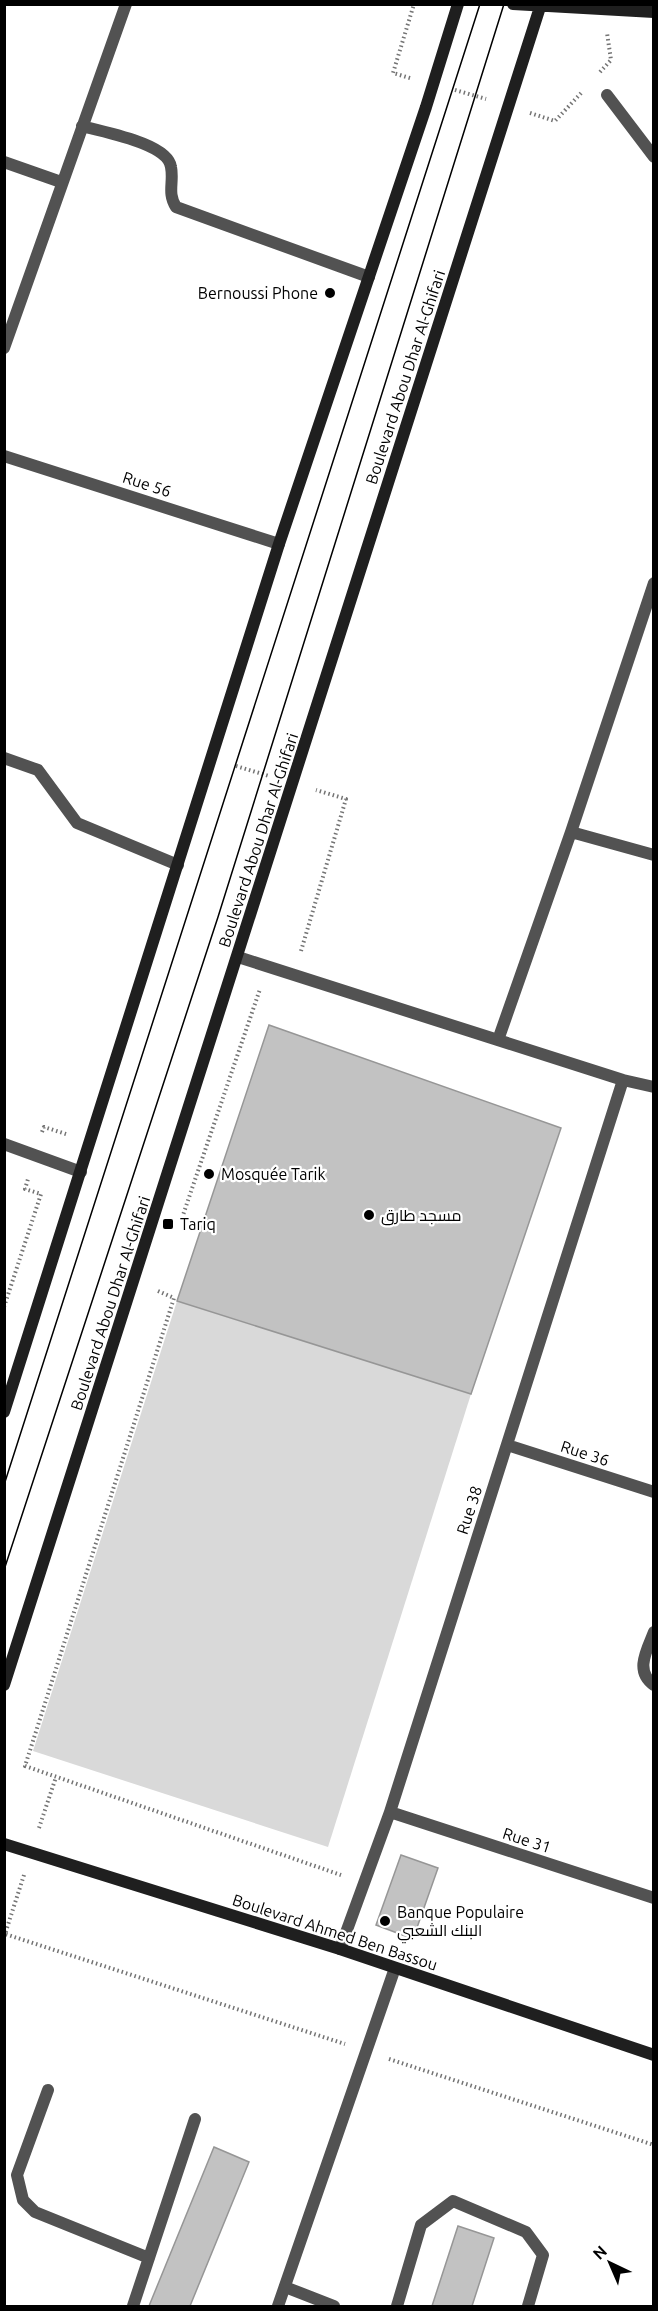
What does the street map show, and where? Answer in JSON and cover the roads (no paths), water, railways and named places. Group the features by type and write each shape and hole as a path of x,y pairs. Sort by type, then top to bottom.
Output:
{"street":[{"path":"4,348 126,4"},
{"path":"4,1412 279,544 458,4"},
{"path":"513,4 654,12"},
{"name":"Boulevard Abou Dhar Al-Ghifari","path":"4,1685 540,6"},
{"path":"608,95 654,157"},
{"path":"82,126 153,146 168,158 172,170 169,191 176,207 369,277"},
{"path":"4,162 62,183"},
{"name":"Rue 56","path":"4,456 279,544"},
{"path":"498,1040 571,832 654,583"},
{"path":"4,758 38,770 77,823 178,865"},
{"path":"571,832 654,855"},
{"path":"238,957 623,1080 654,1087"},
{"name":"Rue 38","path":"340,1949 390,1812 623,1080"},
{"path":"4,1144 81,1172"},
{"name":"Rue 36","path":"507,1445 654,1492"},
{"path":"654,1632 642,1665 646,1680 654,1685"},
{"name":"Rue 31","path":"390,1812 654,1898"},
{"name":"Boulevard Ahmed Ben Bassou","path":"4,1845 340,1949 654,2055"},
{"path":"278,2307 395,1968"},
{"path":"48,2090 16,2175 22,2200 35,2212 149,2258"},
{"path":"133,2307 195,2119"},
{"path":"397,2307 421,2225 453,2202 526,2232 543,2255 528,2307"},
{"path":"285,2287 334,2307"}],"tram line":[{"path":"4,1485 480,4"},
{"path":"4,1570 218,917 504,4"}],"place":[{"name":"Bernoussi Phone","path":"330,293"},
{"name":"Mosquée Tarik","path":"209,1174"},
{"name":"مسجد طارق","path":"369,1215"},
{"name":"Tariq","path":"168,1224"},
{"name":"Banque Populaire البنك الشعبي","path":"385,1921"}]}
